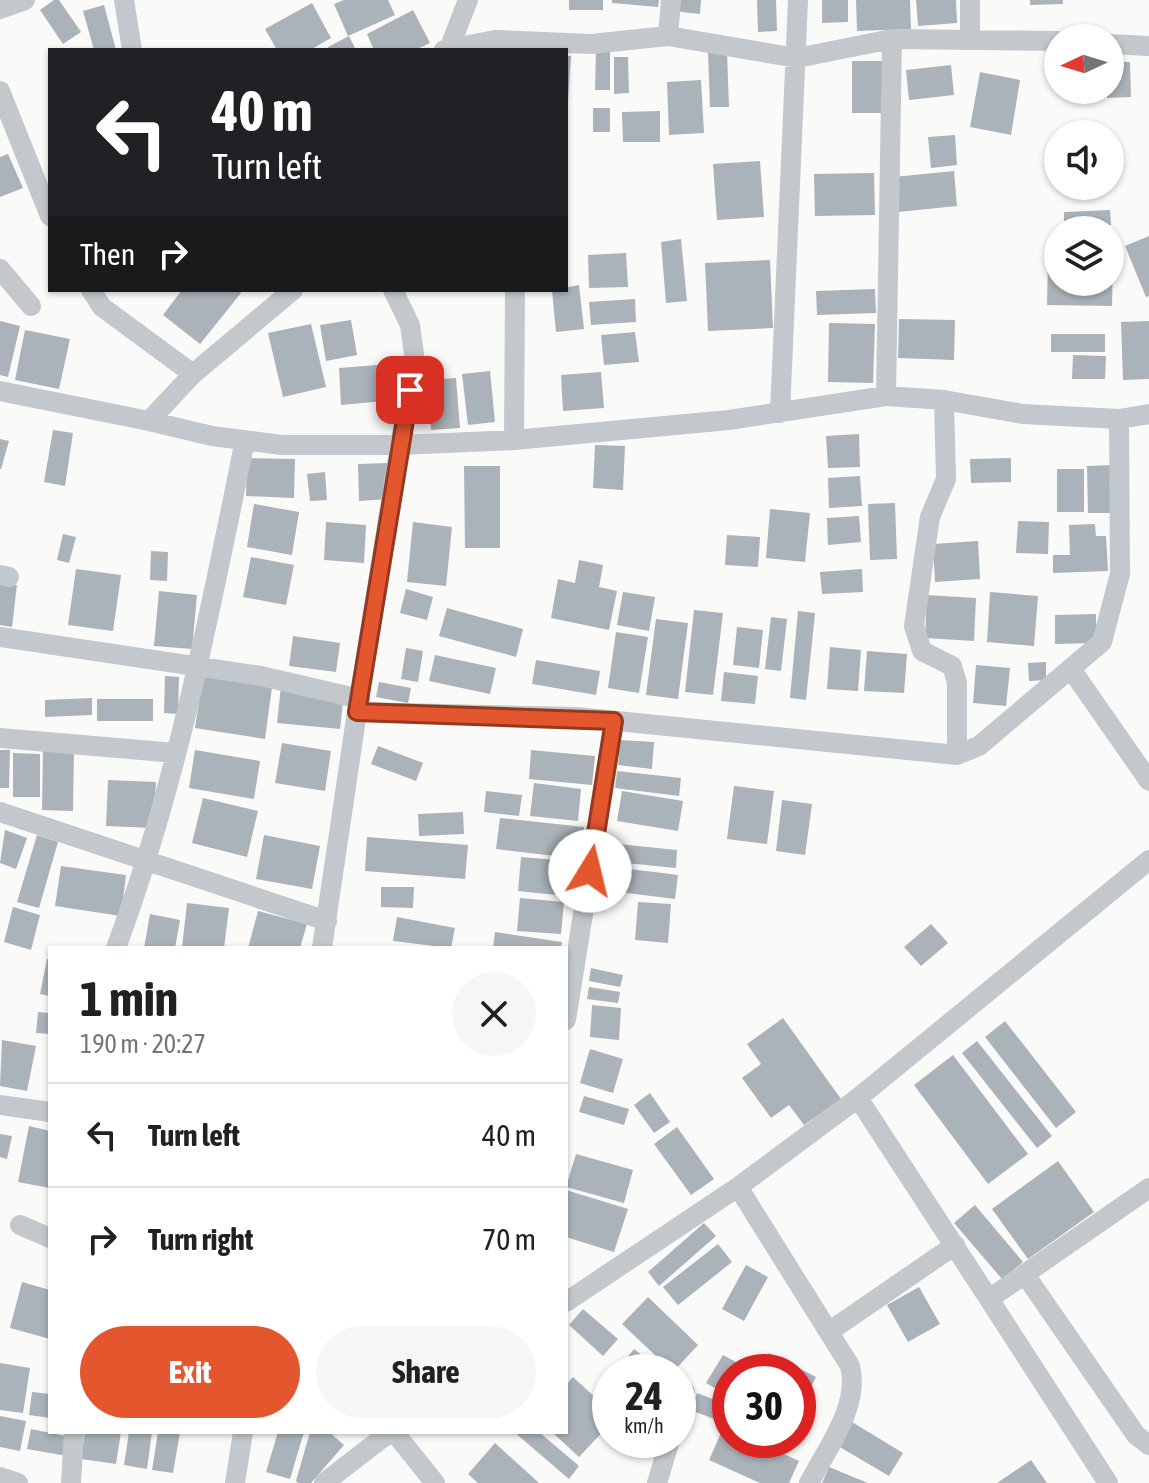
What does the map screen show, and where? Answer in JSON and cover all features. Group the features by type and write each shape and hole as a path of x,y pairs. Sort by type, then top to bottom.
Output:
{"street":[{"path":"0,9 25,0"},
{"path":"124,0 132,48"},
{"path":"448,48 468,0"},
{"path":"668,36 671,0"},
{"path":"780,413 798,0"},
{"path":"970,0 970,38"},
{"path":"467,48 591,44 668,36 797,58 892,39 1044,41"},
{"path":"886,396 892,39"},
{"path":"1124,45 1149,46"},
{"path":"0,91 48,211"},
{"path":"0,269 31,306"},
{"path":"92,292 102,307 193,374"},
{"path":"322,946 415,362 410,325 394,292"},
{"path":"514,440 515,292"},
{"path":"149,421 193,374 278,294"},
{"path":"0,391 282,445 400,445 514,440 780,413 886,396 944,400 1023,414 1119,419 1149,414"},
{"path":"944,400 946,479 930,517 914,626 922,651 952,666 957,683 957,755"},
{"path":"0,637 261,676 359,706 614,721 957,755 979,746 1102,642 1120,574 1119,419"},
{"path":"117,946 148,861 199,667 245,440"},
{"path":"1071,669 1149,781"},
{"path":"568,1008 614,721"},
{"path":"0,738 176,753"},
{"path":"0,812 327,921"},
{"path":"568,1301 738,1187 858,1098 1149,860"},
{"path":"858,1098 1108,1483"},
{"path":"0,1105 48,1112"},
{"path":"738,1187 830,1331 850,1366 855,1386 809,1483"},
{"path":"989,1299 1149,1188"},
{"path":"20,1225 48,1237"},
{"path":"830,1331 955,1245"},
{"path":"1026,1276 1136,1435 1149,1445"},
{"path":"71,1483 74,1434"},
{"path":"235,1483 243,1434"},
{"path":"324,1483 389,1434"},
{"path":"394,1434 435,1483"},
{"path":"657,1483 665,1458"},
{"path":"0,1477 16,1483"}],"building":[{"path":"59,0 81,32 63,44 40,10"},
{"path":"344,0 388,0 395,15 348,36 334,4"},
{"path":"569,0 603,0 603,10 569,10"},
{"path":"612,0 659,0 658,7 612,3"},
{"path":"675,0 701,0 700,14 673,11"},
{"path":"757,0 776,0 777,31 758,32"},
{"path":"822,0 848,0 848,22 822,23"},
{"path":"856,0 910,0 911,29 857,31"},
{"path":"916,0 956,0 957,23 918,26"},
{"path":"1030,0 1063,0 1063,4 1030,5"},
{"path":"312,3 331,38 314,48 276,48 265,29"},
{"path":"104,5 115,48 93,48 83,11"},
{"path":"413,10 430,43 419,48 373,48 367,34"},
{"path":"349,36 355,48 328,48"},
{"path":"596,49 610,49 610,90 595,90"},
{"path":"727,52 729,107 710,107 708,53"},
{"path":"568,56 571,56 568,101"},
{"path":"614,57 628,57 629,93 614,94"},
{"path":"852,61 884,61 884,113 852,113"},
{"path":"1124,62 1130,62 1131,97 1124,97"},
{"path":"951,65 954,95 909,100 906,70"},
{"path":"980,72 1020,80 1011,135 970,127"},
{"path":"701,80 704,133 669,135 667,82"},
{"path":"593,108 610,108 610,132 593,132"},
{"path":"660,111 660,142 623,142 622,112"},
{"path":"955,135 957,165 931,168 928,137"},
{"path":"8,154 23,188 0,197 0,157"},
{"path":"760,161 764,217 717,220 713,164"},
{"path":"954,171 957,206 898,212 894,177"},
{"path":"874,173 875,215 815,216 814,174"},
{"path":"1110,210 1110,216 1064,216 1064,212"},
{"path":"1149,236 1149,296 1146,297 1125,246"},
{"path":"681,239 687,301 666,303 661,242"},
{"path":"626,253 628,287 589,288 588,255"},
{"path":"770,260 773,328 708,331 705,263"},
{"path":"579,285 584,329 556,332 552,292 568,292 568,287"},
{"path":"875,289 876,313 817,315 816,291"},
{"path":"180,292 241,293 200,344 163,315"},
{"path":"1047,296 1112,296 1112,306 1047,305"},
{"path":"635,299 636,322 591,325 589,302"},
{"path":"899,319 955,320 954,360 898,358"},
{"path":"351,320 357,355 326,361 320,325"},
{"path":"0,321 20,326 8,377 0,375"},
{"path":"1149,321 1149,379 1123,380 1121,322"},
{"path":"829,323 875,324 873,383 828,382"},
{"path":"311,324 326,387 283,397 268,333"},
{"path":"25,330 70,339 59,389 15,380"},
{"path":"635,332 639,362 604,365 601,335"},
{"path":"1051,334 1105,334 1105,352 1051,352"},
{"path":"1073,355 1106,356 1105,379 1072,379"},
{"path":"403,363 406,399 341,405 339,368"},
{"path":"490,371 495,422 468,425 462,374"},
{"path":"601,372 604,408 563,411 561,375"},
{"path":"456,378 460,428 431,430 427,380"},
{"path":"53,430 73,433 65,486 44,482"},
{"path":"859,434 860,467 828,468 826,436"},
{"path":"0,439 9,441 1,469 0,469"},
{"path":"595,445 625,446 623,490 593,488"},
{"path":"247,458 295,459 294,498 246,496"},
{"path":"1011,458 1011,482 971,483 970,459"},
{"path":"388,463 389,499 359,501 358,464"},
{"path":"1113,465 1114,513 1088,513 1087,466"},
{"path":"464,466 500,466 500,548 465,548"},
{"path":"1057,469 1084,469 1084,512 1057,512"},
{"path":"325,472 327,500 310,501 307,474"},
{"path":"860,476 862,506 829,508 828,478"},
{"path":"895,503 897,559 870,560 868,504"},
{"path":"254,504 299,512 292,555 247,547"},
{"path":"770,509 810,513 805,562 766,558"},
{"path":"859,516 861,542 828,545 827,518"},
{"path":"1018,521 1049,522 1048,554 1016,553"},
{"path":"326,522 366,525 364,563 324,560"},
{"path":"413,522 452,527 446,586 407,582"},
{"path":"1095,524 1096,536 1106,536 1108,571 1053,573 1053,555 1070,555 1069,525"},
{"path":"63,534 76,537 69,563 57,560"},
{"path":"727,535 760,537 758,567 725,565"},
{"path":"978,541 980,579 935,582 933,544"},
{"path":"151,551 168,552 167,581 150,580"},
{"path":"251,557 294,565 286,605 243,597"},
{"path":"579,560 603,565 599,587 617,591 609,630 551,618 558,579 575,583"},
{"path":"76,569 121,575 113,631 68,625"},
{"path":"862,569 863,592 822,594 820,572"},
{"path":"0,583 17,585 12,627 0,625"},
{"path":"406,589 433,597 427,620 400,613"},
{"path":"159,591 197,595 192,649 154,646"},
{"path":"623,592 655,597 649,631 617,625"},
{"path":"990,592 1038,596 1034,646 987,642"},
{"path":"927,595 976,598 974,641 925,638"},
{"path":"447,608 523,629 516,657 439,636"},
{"path":"694,610 723,613 713,695 685,692"},
{"path":"798,611 815,613 806,700 790,698"},
{"path":"1096,614 1096,643 1055,644 1055,615"},
{"path":"771,617 787,619 781,671 765,669"},
{"path":"656,619 688,623 678,699 646,695"},
{"path":"737,627 763,630 759,668 733,665"},
{"path":"616,632 648,637 639,693 608,688"},
{"path":"293,636 340,643 336,672 289,666"},
{"path":"830,647 861,650 858,691 827,689"},
{"path":"406,648 423,651 418,682 401,679"},
{"path":"867,651 907,654 904,693 864,691"},
{"path":"435,655 496,668 490,694 429,681"},
{"path":"536,660 600,671 596,695 532,684"},
{"path":"1046,662 1046,680 1029,681 1028,663"},
{"path":"976,665 1010,668 1006,706 973,703"},
{"path":"724,672 758,676 755,704 721,701"},
{"path":"165,676 179,677 178,714 164,713"},
{"path":"203,676 272,687 265,739 195,728"},
{"path":"379,682 411,688 408,703 376,697"},
{"path":"281,686 344,693 340,729 277,723"},
{"path":"92,698 92,715 45,717 45,700"},
{"path":"97,699 153,699 153,721 97,721"},
{"path":"620,740 654,742 652,769 618,765"},
{"path":"282,743 331,751 325,791 275,783"},
{"path":"378,746 423,763 416,781 371,764"},
{"path":"43,749 74,750 73,811 42,810"},
{"path":"0,750 10,750 9,788 0,788"},
{"path":"195,750 260,761 254,799 189,788"},
{"path":"531,750 595,756 592,785 529,779"},
{"path":"13,753 40,754 40,797 13,797"},
{"path":"617,771 681,778 679,796 615,788"},
{"path":"108,780 156,782 153,828 106,826"},
{"path":"534,783 581,789 578,821 530,816"},
{"path":"734,786 774,791 767,844 727,839"},
{"path":"486,791 522,795 519,816 484,812"},
{"path":"622,791 683,801 678,831 617,821"},
{"path":"203,798 258,811 247,857 192,843"},
{"path":"782,800 812,804 805,855 776,851"},
{"path":"463,812 464,834 419,836 418,814"},
{"path":"500,818 584,827 581,859 496,849"},
{"path":"5,830 27,838 16,869 0,863"},
{"path":"37,835 58,842 39,908 17,902"},
{"path":"264,835 320,846 312,889 256,879"},
{"path":"367,837 468,845 465,879 365,871"},
{"path":"618,844 677,850 676,868 616,862"},
{"path":"521,857 569,861 566,896 518,891"},
{"path":"61,866 126,875 121,916 55,906"},
{"path":"622,868 678,875 675,899 619,892"},
{"path":"381,887 414,887 413,908 381,907"},
{"path":"520,898 564,902 561,934 517,931"},
{"path":"638,902 671,904 668,943 635,940"},
{"path":"187,903 229,908 224,946 182,946"},
{"path":"13,907 40,915 31,950 4,942"},
{"path":"258,911 307,924 301,946 249,946"},
{"path":"150,914 180,920 175,946 144,946"},
{"path":"397,917 455,928 451,946 393,941"},
{"path":"931,924 948,943 921,966 904,947"},
{"path":"495,932 562,942 561,946 493,946"},
{"path":"47,959 48,959 48,996 40,994"},
{"path":"591,968 623,975 620,987 589,981"},
{"path":"589,987 620,992 618,1003 587,999"},
{"path":"592,1005 621,1008 619,1040 590,1037"},
{"path":"38,1012 48,1013 48,1034 36,1033"},
{"path":"783,1018 841,1099 804,1125 789,1105 771,1118 742,1078 761,1064 747,1044"},
{"path":"1005,1021 1076,1112 1056,1128 985,1037"},
{"path":"2,1040 36,1046 27,1091 0,1086"},
{"path":"977,1041 1052,1136 1037,1148 962,1053"},
{"path":"590,1049 623,1059 613,1093 580,1083"},
{"path":"953,1055 1028,1154 988,1184 914,1085"},
{"path":"650,1093 670,1122 654,1133 634,1105"},
{"path":"584,1096 629,1109 624,1125 579,1112"},
{"path":"29,1126 48,1131 48,1188 18,1182"},
{"path":"677,1127 714,1179 691,1195 654,1144"},
{"path":"0,1134 12,1136 7,1159 0,1157"},
{"path":"576,1154 633,1170 624,1203 568,1188"},
{"path":"1058,1161 1094,1212 1028,1259 992,1209"},
{"path":"568,1191 628,1209 614,1252 568,1238"},
{"path":"975,1205 1023,1262 1002,1279 954,1223"},
{"path":"704,1223 716,1236 659,1286 648,1272"},
{"path":"718,1244 732,1262 678,1305 663,1287"},
{"path":"746,1265 768,1277 744,1321 722,1309"},
{"path":"22,1282 48,1289 48,1338 10,1328"},
{"path":"919,1287 940,1324 908,1342 887,1305"},
{"path":"648,1297 698,1345 690,1354 654,1354 622,1324"},
{"path":"583,1309 618,1339 605,1354 601,1354 569,1325"},
{"path":"0,1363 30,1368 23,1413 0,1410"},
{"path":"712,1373 712,1386 706,1383"},
{"path":"573,1377 592,1394 592,1443 579,1457 554,1434 568,1434 568,1383"},
{"path":"32,1392 48,1394 48,1418 29,1415"},
{"path":"697,1393 712,1399 712,1418 696,1412"},
{"path":"0,1416 26,1421 20,1451 0,1447"},
{"path":"852,1422 903,1453 889,1476 838,1446"},
{"path":"31,1429 70,1437 67,1456 27,1449"},
{"path":"85,1434 121,1434 116,1464 81,1459"},
{"path":"129,1434 152,1434 147,1469 124,1465"},
{"path":"158,1434 180,1434 173,1473 152,1470"},
{"path":"277,1434 303,1434 290,1479 266,1472"},
{"path":"309,1434 331,1434 344,1445 311,1483 296,1481"},
{"path":"516,1434 541,1434 579,1466 569,1479"},
{"path":"495,1443 539,1483 478,1483 468,1474"},
{"path":"712,1453 712,1458 792,1458 799,1461 789,1483 760,1483 709,1460"},
{"path":"1031,1460 1047,1483 997,1483"},
{"path":"829,1467 868,1483 822,1483"}],"route":[{"path":"410,390 357,712 577,717 614,721 590,871"}]}
